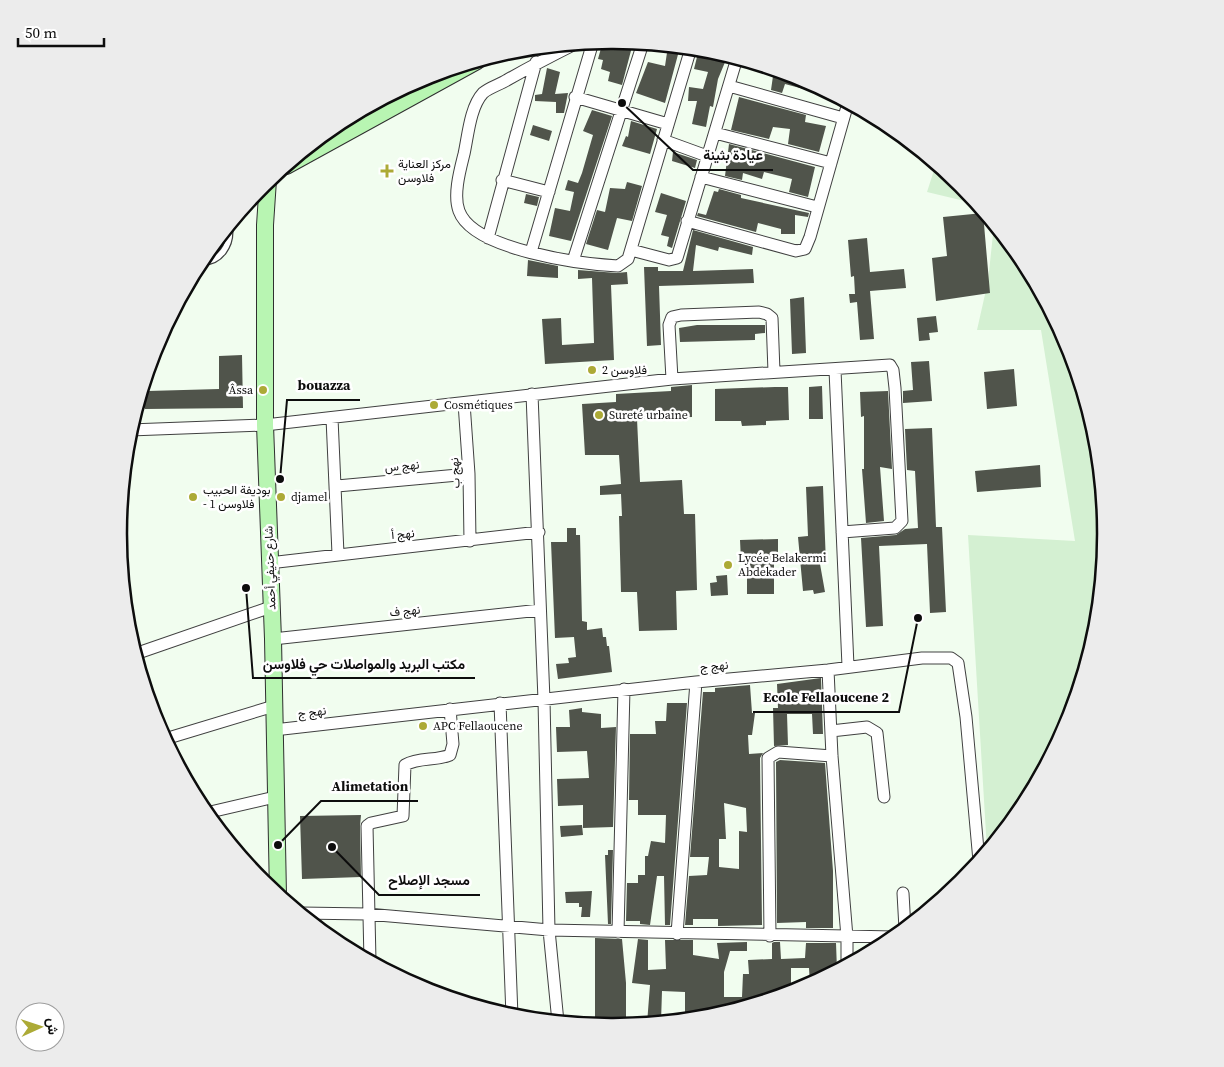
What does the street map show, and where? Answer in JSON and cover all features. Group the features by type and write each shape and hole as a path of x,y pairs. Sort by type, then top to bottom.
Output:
{"street":[{"path":"531,252 575,96 590,50"},
{"path":"573,261 641,50"},
{"path":"557,52 536,62 482,94 472,117 461,164 456,203 465,222 488,238 531,252 573,261 618,266 628,259 690,55"},
{"path":"488,238 502,180 536,62"},
{"path":"631,250 675,259 735,65"},
{"path":"317,149 446,78"},
{"path":"729,86 843,118"},
{"path":"575,96 668,124"},
{"path":"687,220 798,251 807,247 846,110"},
{"path":"715,133 831,163"},
{"path":"663,140 706,156"},
{"path":"701,177 818,207"},
{"path":"502,180 549,192"},
{"name":"شارع حنيفي أحمد","path":"267,193 265,225 265,425 273,639 274,881"},
{"path":"672,379 669,325 672,317 680,315 759,312 767,314 772,318 774,372"},
{"path":"139,430 265,425 672,379 835,370 886,364 892,367 902,517 899,526 895,528 842,532"},
{"path":"835,370 848,666"},
{"path":"532,394 539,532 549,930 557,1015"},
{"name":"نهج ب","path":"464,403 469,474 470,541"},
{"path":"332,418 337,486 338,554"},
{"name":"نهج س","path":"337,486 469,474"},
{"name":"نهج أ","path":"269,563 539,532"},
{"path":"143,653 271,608"},
{"name":"نهج ف","path":"273,639 540,610"},
{"name":"نهج ج","path":"274,730 500,703 544,700 624,689 828,670 932,657 951,658 958,663 966,717 978,851"},
{"path":"828,670 832,756 847,957"},
{"path":"677,934 696,682"},
{"path":"618,932 624,689"},
{"path":"500,703 512,1008"},
{"path":"172,737 274,706"},
{"path":"369,953 367,914 367,826 371,823 404,816 405,765 442,758 450,754 453,744 450,709"},
{"path":"831,732 867,727 877,733 884,797"},
{"path":"770,936 768,758 778,752 832,756"},
{"path":"214,811 275,796"},
{"path":"903,893 904,920"},
{"path":"311,913 367,914 509,928 549,930 881,937"}],"lane":[{"path":"211,261 221,254 228,245 228,236"}],"green space":[{"path":"934,171 964,201 927,192"},
{"path":"993,234 1032,291 1060,348 1071,378 1080,408 1093,470 1097,534 1093,597 1080,659 1071,689 1047,748 1032,776 997,829 986,841 968,535 1075,541 1041,330 977,330 988,281"}],"building":[{"path":"601,49 631,50 622,85 608,81 610,72 601,69 603,60 598,59"},
{"path":"667,52 678,54 665,103 636,93 648,62 665,66"},
{"path":"697,56 725,62 718,79 713,107 710,106 706,127 692,124 697,101 688,101 689,87 703,89 708,72 694,69"},
{"path":"547,68 560,72 555,94 568,93 564,113 556,113 556,102 535,101 535,95 542,94"},
{"path":"773,76 806,90 785,84 782,93 771,90"},
{"path":"739,97 806,115 805,122 826,126 819,152 788,144 790,129 773,127 769,139 731,130"},
{"path":"592,110 612,116 571,241 549,236 555,208 570,211 574,192 565,190 568,180 578,183 582,173 593,135 583,131"},
{"path":"631,121 657,129 650,154 622,146 626,136 628,137"},
{"path":"533,125 552,131 549,141 530,135"},
{"path":"729,144 815,167 808,197 789,192 792,179 764,172 762,179 743,173 742,180 725,176"},
{"path":"673,152 697,160 695,168 672,161"},
{"path":"627,182 642,186 632,221 617,218 608,250 586,244 597,210 605,212 610,188 625,189"},
{"path":"719,189 741,195 741,198 809,213 808,217 795,215 795,234 781,234 781,229 758,223 756,232 697,216 698,213 706,215 714,191 718,192"},
{"path":"661,193 686,201 672,248 667,246 669,237 661,235 667,215 655,212"},
{"path":"526,194 539,197 537,206 524,203"},
{"path":"976,214 984,223 990,293 936,301 932,258 947,256 943,217"},
{"path":"693,230 753,247 752,255 719,247 718,251 696,245 693,271 753,269 754,283 659,286 661,345 647,346 644,267 658,267 658,271 683,271"},
{"path":"867,238 870,272 904,269 906,288 870,291 874,339 860,340 857,302 850,303 849,294 855,294 854,276 851,277 848,240"},
{"path":"528,260 558,266 558,278 527,276"},
{"path":"578,270 627,272 628,284 611,285 614,360 545,364 542,319 561,318 562,345 594,343 592,278 578,279"},
{"path":"804,297 806,353 792,354 790,299"},
{"path":"936,316 938,332 929,333 930,340 919,341 917,318"},
{"path":"697,325 765,325 765,333 755,334 755,340 680,342 679,328"},
{"path":"242,355 243,408 145,409 149,391 219,389 219,356"},
{"path":"929,361 932,401 903,403 903,391 913,390 911,362"},
{"path":"1014,369 1017,406 987,409 984,372"},
{"path":"692,385 692,417 637,419 640,482 682,480 684,514 695,514 697,590 676,591 677,630 639,631 637,592 621,592 619,516 622,516 621,494 600,495 600,486 621,484 619,455 585,455 582,404 616,402 616,394 671,391 671,387"},
{"path":"822,386 823,419 809,419 809,387"},
{"path":"788,387 789,420 766,421 766,425 742,426 741,421 715,421 715,389"},
{"path":"888,391 892,469 880,467 884,521 866,523 862,469 864,469 864,416 861,417 860,392"},
{"path":"932,428 936,527 942,527 946,612 930,613 927,544 879,546 883,626 866,627 861,538 896,535 905,529 918,528 915,471 907,470 905,429"},
{"path":"1040,465 1041,487 977,492 975,471"},
{"path":"823,486 826,564 820,564 825,592 814,594 813,590 803,591 798,537 808,536 806,487"},
{"path":"567,528 576,528 576,535 580,535 582,621 587,622 587,630 602,628 603,637 606,637 607,646 609,646 612,672 558,679 556,664 569,663 568,658 576,657 574,637 555,638 551,542 567,542"},
{"path":"778,539 778,560 774,560 774,594 747,594 747,561 741,561 740,540"},
{"path":"727,575 728,595 711,596 710,583 717,582 716,576"},
{"path":"821,678 823,734 813,734 812,714 787,714 788,745 774,746 773,708 778,708 777,684"},
{"path":"750,685 752,713 755,713 752,735 748,735 749,754 763,753 760,758 762,925 718,926 718,919 693,919 693,925 685,925 689,876 707,875 709,857 690,857 703,692 715,692 715,688","holes":["724,803 746,808 747,832 739,831 739,869 719,867 719,839 726,839"]},
{"path":"667,703 687,703 670,925 665,925 664,876 657,876 650,925 640,924 640,921 626,921 627,883 638,883 638,875 645,875 645,856 648,856 651,841 665,843 666,815 638,815 638,800 629,800 630,734 656,734 655,721 666,721"},
{"path":"582,708 582,712 601,714 601,728 616,727 613,827 583,828 583,805 558,806 557,779 589,778 587,751 557,752 556,727 570,727 569,710"},
{"path":"780,760 825,763 833,871 833,928 806,928 806,922 777,923 776,762"},
{"path":"361,815 361,877 302,879 300,816"},
{"path":"582,825 583,835 561,837 560,826"},
{"path":"608,850 613,850 611,924 608,924 605,855 608,855"},
{"path":"592,891 590,917 581,917 582,907 579,907 579,903 566,903 565,892"},
{"path":"595,938 622,939 626,983 626,1018 595,1017"},
{"path":"638,939 648,940 648,970 666,969 665,940 693,940 693,955 719,959 717,943 747,942 747,951 730,951 724,972 724,997 742,997 743,974 749,974 748,960 772,959 772,943 774,942 780,942 781,959 805,958 806,943 836,943 837,962 826,968 809,976 809,968 791,968 791,984 768,993 707,1009 685,1012 685,992 662,991 661,1015 648,1017 650,985 632,983"}],"place":[{"name":"عيادة بثينة","path":"622,103"},
{"name":"مركز العناية فلاوسن","path":"387,171"},
{"name":"فلاوسن 2","path":"592,370"},
{"name":"Âssa","path":"263,390"},
{"name":"Cosmétiques","path":"434,405"},
{"name":"Sureté urbaine","path":"599,415"},
{"name":"bouazza","path":"280,479"},
{"name":"بوديفة الحبيب - فلاوسن 1","path":"193,497"},
{"name":"djamel","path":"281,497"},
{"name":"Lycée Belakermi Abdekader","path":"728,565"},
{"name":"مكتب البريد والمواصلات حي فلاوسن","path":"246,588"},
{"name":"Ecole Fellaoucene 2","path":"918,618"},
{"name":"APC Fellaoucene","path":"423,726"},
{"name":"Alimetation","path":"278,845"},
{"name":"مسجد اﻹصلاح","path":"332,847"}]}
